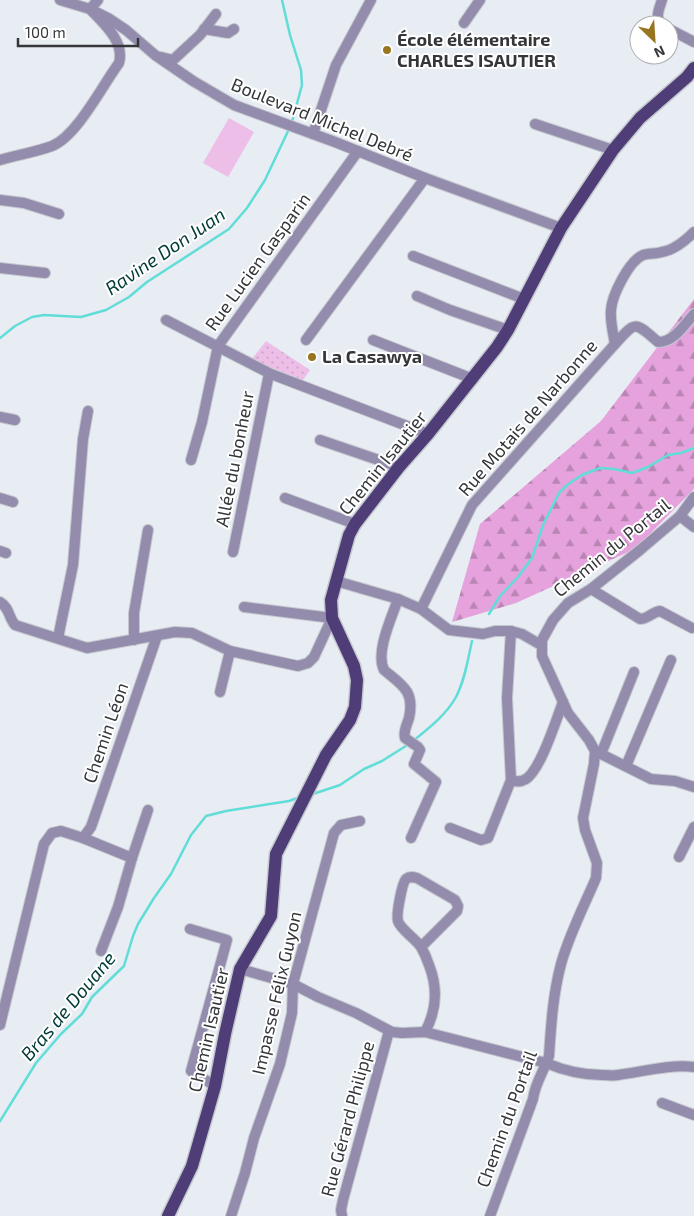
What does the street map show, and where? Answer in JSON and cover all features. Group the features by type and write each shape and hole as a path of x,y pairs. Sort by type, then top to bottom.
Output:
{"main road":[{"name":"Chemin Isautier","path":"168,1216 192,1166 215,1086 240,969 271,916 276,854 326,755 350,720 355,708 357,680 354,666 332,618 331,600 349,535 355,524 399,467 473,379 508,330 561,228 613,150 640,118 687,77 694,68"}],"street":[{"name":"Boulevard Michel Debré","path":"60,0 90,9 108,18 126,30 155,55 193,81 234,105 561,228"},
{"path":"0,160 52,146 65,138 82,119 119,63 121,55 114,37 90,9 98,0"},
{"path":"313,134 336,65 372,0"},
{"path":"464,23 480,0"},
{"path":"657,15 662,0"},
{"path":"155,55 173,60 216,14"},
{"path":"204,29 228,33 234,29"},
{"path":"679,34 694,42"},
{"path":"535,124 613,150"},
{"name":"Rue Lucien Gasparin","path":"190,460 197,443 218,346 358,151"},
{"path":"306,340 425,178"},
{"path":"0,200 24,203 58,214"},
{"path":"615,344 611,318 613,299 630,266 644,254 664,252 680,245 694,232"},
{"path":"413,256 524,299"},
{"path":"0,268 45,273"},
{"path":"417,296 450,310 508,330"},
{"name":"Rue Motais de Narbonne","path":"421,608 472,505 630,327 640,326 658,342 665,342 671,339 694,314"},
{"name":"Allée du bonheur","path":"166,320 269,374 428,434"},
{"path":"373,340 473,379"},
{"name":"Allée du bonheur","path":"233,552 269,374"},
{"path":"58,638 73,565 82,439 88,411"},
{"path":"0,417 15,420"},
{"path":"320,440 399,467"},
{"name":"Chemin du Portail","path":"541,646 544,635 553,620 568,603 591,589 680,516 694,496"},
{"path":"0,498 13,502"},
{"path":"285,498 355,524"},
{"path":"680,516 694,527"},
{"path":"134,640 134,614 148,530"},
{"path":"336,581 398,599 421,608 449,630 483,634 495,631 511,631 522,634 541,646 542,656 568,714 598,752 651,779 674,781 694,787"},
{"path":"591,589 640,619 660,611 692,628"},
{"path":"398,599 383,645 382,663 384,670 404,686 408,694 410,712 404,734 405,738 420,750 414,764 436,782 411,838"},
{"path":"0,602 6,606 15,625 88,648 175,632 192,633 230,651 261,660 298,666 308,663 314,657 332,618 244,607"},
{"path":"450,828 480,840 488,838 511,780 506,698 511,631"},
{"name":"Chemin Léon","path":"83,838 91,826 157,636"},
{"path":"220,692 230,651"},
{"path":"626,766 671,660"},
{"name":"Chemin du Portail","path":"490,1216 533,1100 534,1088 549,1056 554,998 561,964 597,873 597,863 585,830 583,818 594,764 634,672"},
{"path":"511,780 521,781 531,774 548,740 562,702"},
{"path":"101,951 118,907 148,810"},
{"name":"Impasse Félix Guyon","path":"231,1216 254,1138 280,1064 292,1014 293,984 334,834 341,825 360,821"},
{"path":"679,857 694,827"},
{"path":"0,1025 44,844 52,833 61,831 132,858"},
{"path":"421,947 457,911 458,906 456,902 417,878 412,877 406,879 404,884 397,919 400,925 421,947 434,978 436,998 431,1021 425,1032"},
{"path":"190,929 227,940 191,1071 215,1086"},
{"path":"240,969 293,984 318,998 356,1013 389,1031 402,1033 425,1032 546,1063 561,1069 589,1075 616,1076 687,1066 694,1067"},
{"name":"Rue Gérard Philippe","path":"342,1216 340,1210 389,1031"},
{"path":"662,1102 694,1115"}],"shaded area":[{"path":"229,118 254,132 228,177 203,163"},
{"path":"266,341 310,370 303,380 251,360"}],"green space":[{"path":"694,299 694,489 635,549 516,603 452,622 480,524 601,421"}],"waterway":[{"name":"Ravine Don Juan","path":"282,0 301,70 302,85 292,122"},
{"name":"Ravine Don Juan","path":"0,338 15,326 32,317 44,315 81,317 106,310 129,297 147,282 229,229 247,208 265,180 289,129"},
{"name":"Bras de Douane","path":"489,614 500,596 518,577 532,558 543,525 559,493 567,485 582,475 600,468 632,473 648,467 668,455 694,448"},
{"name":"Bras de Douane","path":"413,741 431,726 452,704 464,677 472,641"},
{"name":"Bras de Douane","path":"310,795 340,785 409,744"},
{"name":"Bras de Douane","path":"0,1121 36,1063 61,1034 82,1014 92,997 124,966 138,924 171,874 191,835 206,816 289,801 300,797"}],"place":[{"name":"École élémentaire CHARLES ISAUTIER","path":"387,50"},
{"name":"La Casawya","path":"312,357"}]}
